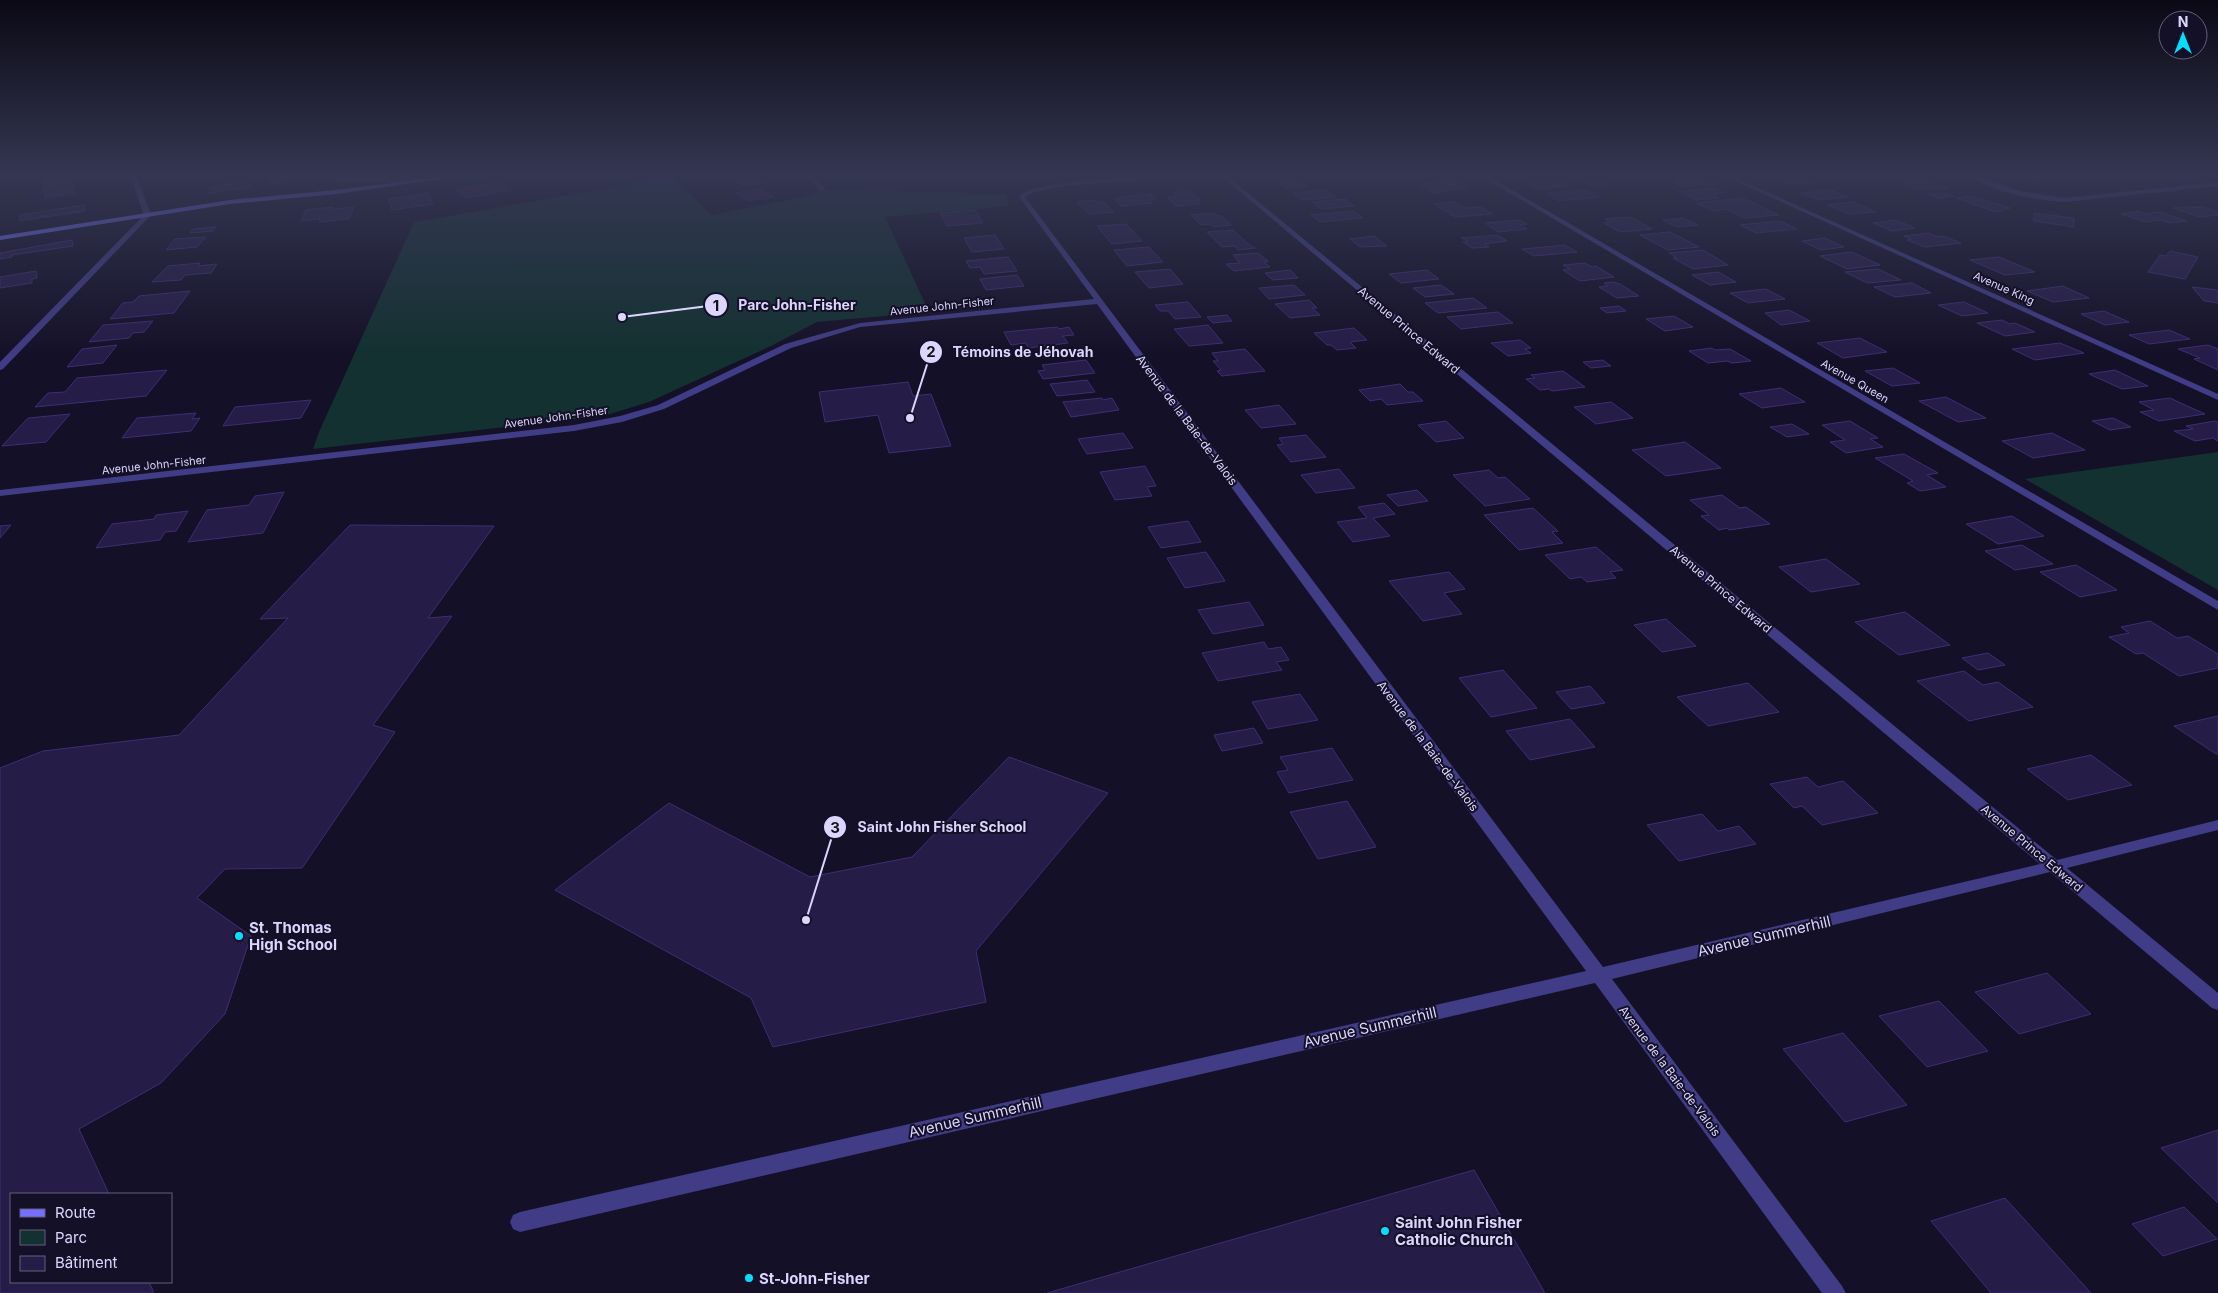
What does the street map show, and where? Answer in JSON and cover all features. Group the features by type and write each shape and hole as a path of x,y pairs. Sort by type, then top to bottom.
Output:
{"street":[{"path":"0,238 17,235"},
{"path":"0,367 128,235"},
{"name":"Avenue de la Baie-de-Valois","path":"1050,235 1836,1293"},
{"name":"Avenue Prince Edward","path":"1298,235 2218,1003"},
{"name":"Avenue Queen","path":"1587,235 2218,606"},
{"name":"Avenue King","path":"1861,235 2218,397"},
{"name":"Avenue John-Fisher","path":"0,493 574,428 622,419 661,407 788,346 860,325 1098,301"},
{"name":"Avenue Summerhill","path":"520,1222 1598,975 2054,866 2218,824"}],"green space":[{"path":"408,235 893,235 929,312 817,322 771,346 649,402 610,414 313,449"},
{"path":"2218,452 2218,590 2025,479 2038,477"}],"building":[{"path":"995,235 1004,249 972,252 964,238"},
{"path":"1105,235 1137,235 1142,241 1112,244"},
{"path":"1210,235 1239,235 1255,248 1238,250 1234,246 1222,247"},
{"path":"1498,235 1507,241 1484,244 1489,247 1472,248 1463,242 1468,242 1462,238"},
{"path":"1641,235 1676,235 1699,247 1668,250"},
{"path":"1374,236 1387,246 1360,247 1350,239"},
{"path":"1904,236 1943,236 1961,243 1925,247 1907,240 1911,239"},
{"path":"206,237 197,247 166,250 175,239"},
{"path":"1825,238 1844,247 1821,250 1802,241"},
{"path":"72,240 73,246 12,255 12,257 0,259 0,253"},
{"path":"1565,245 1577,252 1534,256 1522,249"},
{"path":"1149,247 1163,262 1127,266 1114,250"},
{"path":"1703,250 1728,265 1693,269 1673,258 1677,258 1669,253"},
{"path":"2170,251 2198,257 2185,279 2148,272 2160,255 2166,256"},
{"path":"1852,252 1880,265 1847,269 1820,256"},
{"path":"1258,253 1268,261 1264,262 1270,267 1234,271 1226,264 1240,263 1233,255"},
{"path":"1008,257 1017,271 984,274 980,267 970,268 966,261"},
{"path":"1999,257 2035,272 2005,275 1970,260"},
{"path":"200,263 198,266 217,264 211,273 185,275 181,280 152,282 168,266"},
{"path":"1585,263 1592,267 1596,266 1614,277 1580,281 1563,270 1570,269 1563,265"},
{"path":"1170,269 1183,284 1149,288 1135,272"},
{"path":"1878,269 1901,280 1867,283 1845,272"},
{"path":"1290,270 1298,278 1273,280 1265,273"},
{"path":"1427,270 1439,279 1401,283 1389,274"},
{"path":"36,271 37,278 32,279 32,283 0,288 0,277"},
{"path":"1718,272 1736,282 1710,285 1692,275"},
{"path":"1017,275 1024,286 986,290 980,279"},
{"path":"1613,282 1620,284 1639,296 1617,298 1599,287 1608,286 1604,283"},
{"path":"1912,283 1931,293 1895,297 1874,287"},
{"path":"1294,285 1305,295 1269,299 1259,288"},
{"path":"1441,285 1454,294 1425,297 1413,288"},
{"path":"2063,286 2089,298 2053,302 2027,291"},
{"path":"2192,287 2218,290 2218,303 2204,301"},
{"path":"1766,289 1785,299 1748,303 1730,293"},
{"path":"190,291 174,313 110,319 123,303 133,302 139,296"},
{"path":"1473,298 1487,308 1438,313 1425,303"},
{"path":"1309,300 1317,308 1312,308 1320,315 1290,318 1275,304"},
{"path":"1188,302 1201,317 1175,319 1168,311 1160,311 1155,305"},
{"path":"1964,302 1988,313 1962,316 1938,305"},
{"path":"1619,306 1626,311 1607,313 1600,308"},
{"path":"1789,310 1810,321 1781,325 1765,313"},
{"path":"2104,311 2129,322 2105,325 2081,314"},
{"path":"1498,312 1513,323 1461,329 1447,317"},
{"path":"1227,315 1232,321 1213,323 1207,317"},
{"path":"1674,316 1693,327 1665,331 1646,319"},
{"path":"2002,320 2010,324 2015,323 2035,332 2005,336 1977,323"},
{"path":"153,321 144,332 133,333 129,338 89,342 103,325"},
{"path":"1208,325 1223,343 1189,346 1174,329"},
{"path":"1057,327 1059,329 1069,327 1074,335 1063,336 1068,343 1028,348 1026,343 1011,345 1004,332"},
{"path":"1354,328 1367,340 1350,342 1356,348 1337,350 1331,345 1327,345 1314,333"},
{"path":"2169,330 2190,339 2149,344 2129,335"},
{"path":"1860,338 1887,352 1843,358 1817,343"},
{"path":"1520,340 1531,348 1525,349 1531,353 1508,356 1491,343"},
{"path":"2060,343 2084,353 2035,360 2012,349"},
{"path":"117,345 103,363 67,367 82,349"},
{"path":"2208,345 2218,349 2218,370 2194,359 2200,358 2178,349"},
{"path":"1712,348 1715,350 1730,349 1751,361 1708,363 1689,351"},
{"path":"1245,349 1265,371 1222,376 1217,371 1221,370 1213,361 1218,361 1212,353"},
{"path":"1086,360 1095,373 1043,379 1038,371 1045,370 1042,365"},
{"path":"1603,360 1611,366 1591,368 1583,362"},
{"path":"1893,368 1920,383 1892,386 1865,371"},
{"path":"167,370 146,396 35,407 48,393 65,392 77,378"},
{"path":"2115,370 2148,386 2122,389 2089,374"},
{"path":"1563,371 1585,387 1552,391 1549,389 1540,390 1526,379 1535,378 1531,375"},
{"path":"1087,380 1095,392 1057,396 1050,384"},
{"path":"908,382 913,396 931,394 951,446 889,453 878,415 825,422 819,392"},
{"path":"1400,384 1408,392 1413,392 1423,401 1387,405 1381,399 1370,401 1359,390"},
{"path":"1781,388 1805,402 1762,408 1739,394"},
{"path":"1946,397 1986,418 1958,422 1919,401"},
{"path":"1102,398 1103,400 1112,398 1119,410 1071,417 1063,402"},
{"path":"2170,398 2205,414 2159,421 2140,412 2154,410 2139,402"},
{"path":"311,400 301,418 223,426 235,407"},
{"path":"1611,402 1633,418 1596,424 1574,407"},
{"path":"1279,405 1296,424 1261,428 1245,410"},
{"path":"196,413 192,419 200,418 191,431 122,438 137,418"},
{"path":"70,414 46,442 2,446 28,418"},
{"path":"2113,418 2131,427 2110,430 2092,421"},
{"path":"1446,421 1464,438 1436,442 1418,425"},
{"path":"1850,421 1878,438 1870,439 1883,447 1846,453 1830,442 1845,440 1822,425"},
{"path":"2218,422 2218,441 2213,438 2195,441 2174,431 2193,429 2186,426"},
{"path":"1792,424 1809,434 1787,437 1770,427"},
{"path":"1123,433 1133,448 1087,454 1078,439"},
{"path":"2052,433 2085,450 2033,458 2002,441"},
{"path":"1306,435 1326,457 1291,462 1277,445 1283,444 1279,438"},
{"path":"1685,442 1721,468 1666,476 1632,450"},
{"path":"1904,454 1938,473 1927,475 1946,487 1920,491 1907,483 1913,481 1875,458"},
{"path":"1145,466 1156,486 1147,487 1152,496 1115,500 1100,472"},
{"path":"1339,469 1355,488 1316,493 1301,475"},
{"path":"1489,470 1498,478 1505,477 1530,499 1485,506 1453,475"},
{"path":"1417,490 1428,501 1398,506 1387,495"},
{"path":"284,492 263,533 188,542 207,510 249,505 255,496"},
{"path":"1722,495 1740,508 1746,507 1770,524 1719,530 1701,516 1709,515 1690,500"},
{"path":"1384,503 1395,514 1373,518 1390,536 1353,542 1337,522 1367,518 1358,507"},
{"path":"1533,508 1558,531 1552,532 1563,543 1519,550 1484,515"},
{"path":"188,511 176,531 165,532 160,540 96,548 112,524 154,519 156,515"},
{"path":"2012,516 2044,536 1998,544 1966,524"},
{"path":"1188,521 1201,542 1161,548 1148,527"},
{"path":"11,525 0,538 0,526"},
{"path":"350,525 494,526 428,618 452,616 373,725 395,732 302,868 225,869 197,898 251,936 225,1014 161,1083 79,1129 109,1193 10,1193 10,1283 149,1283 154,1293 0,1293 0,768 43,751 179,735 288,618 260,619"},
{"path":"2022,545 2053,564 2015,570 1985,551"},
{"path":"1596,547 1623,570 1610,572 1616,578 1587,582 1581,577 1570,579 1545,555"},
{"path":"1206,552 1225,581 1185,588 1167,558"},
{"path":"1826,559 1860,584 1811,592 1779,567"},
{"path":"2076,565 2117,590 2080,597 2040,572"},
{"path":"1449,572 1465,589 1444,593 1462,614 1423,621 1389,581"},
{"path":"1249,602 1264,625 1213,634 1198,610"},
{"path":"1905,612 1950,645 1899,655 1855,622"},
{"path":"1666,619 1696,646 1662,652 1634,625"},
{"path":"2150,621 2177,638 2188,636 2218,654 2218,668 2179,676 2143,653 2136,654 2109,637 2129,633 2121,627"},
{"path":"1264,642 1268,649 1281,647 1289,660 1276,662 1282,670 1218,681 1202,653"},
{"path":"1988,653 2005,665 1978,670 1962,658"},
{"path":"1503,670 1537,708 1491,717 1459,678"},
{"path":"1964,671 1983,685 1998,682 2033,707 1969,721 1917,681"},
{"path":"1748,683 1779,712 1708,726 1677,697"},
{"path":"1590,686 1605,703 1571,709 1556,692"},
{"path":"1300,694 1318,720 1268,729 1252,702"},
{"path":"2218,716 2218,754 2174,726"},
{"path":"1570,719 1595,747 1530,760 1506,731"},
{"path":"1254,728 1263,743 1222,751 1214,735"},
{"path":"1332,748 1353,780 1289,793 1277,772 1288,770 1280,757"},
{"path":"2091,755 2132,785 2068,800 2027,769"},
{"path":"1009,757 1108,793 976,951 986,1002 773,1047 751,998 555,890 669,803 810,877 912,857"},
{"path":"1807,777 1818,787 1843,781 1878,813 1822,825 1802,806 1794,808 1770,784"},
{"path":"1347,801 1376,847 1318,859 1290,812"},
{"path":"1702,814 1718,831 1739,826 1756,844 1679,861 1647,825"},
{"path":"2047,973 2091,1014 2019,1034 1975,992"},
{"path":"1939,1001 1988,1051 1927,1067 1879,1016"},
{"path":"1843,1033 1907,1105 1845,1122 1783,1049"},
{"path":"2218,1130 2218,1203 2161,1148"},
{"name":"Saint John Fisher Catholic Church","path":"1474,1170 1545,1293 1047,1293"},
{"path":"2005,1198 2091,1293 1991,1293 1931,1221"},
{"path":"2184,1207 2217,1239 2163,1256 2132,1224"}],"place":[{"name":"Parc John-Fisher","path":"622,317"},
{"name":"Témoins de Jéhovah","path":"910,418"},
{"name":"Saint John Fisher School","path":"806,920"},
{"name":"St. Thomas High School","path":"239,936"},
{"name":"Saint John Fisher Catholic Church","path":"1385,1231"},
{"name":"St-John-Fisher","path":"749,1278"}]}
